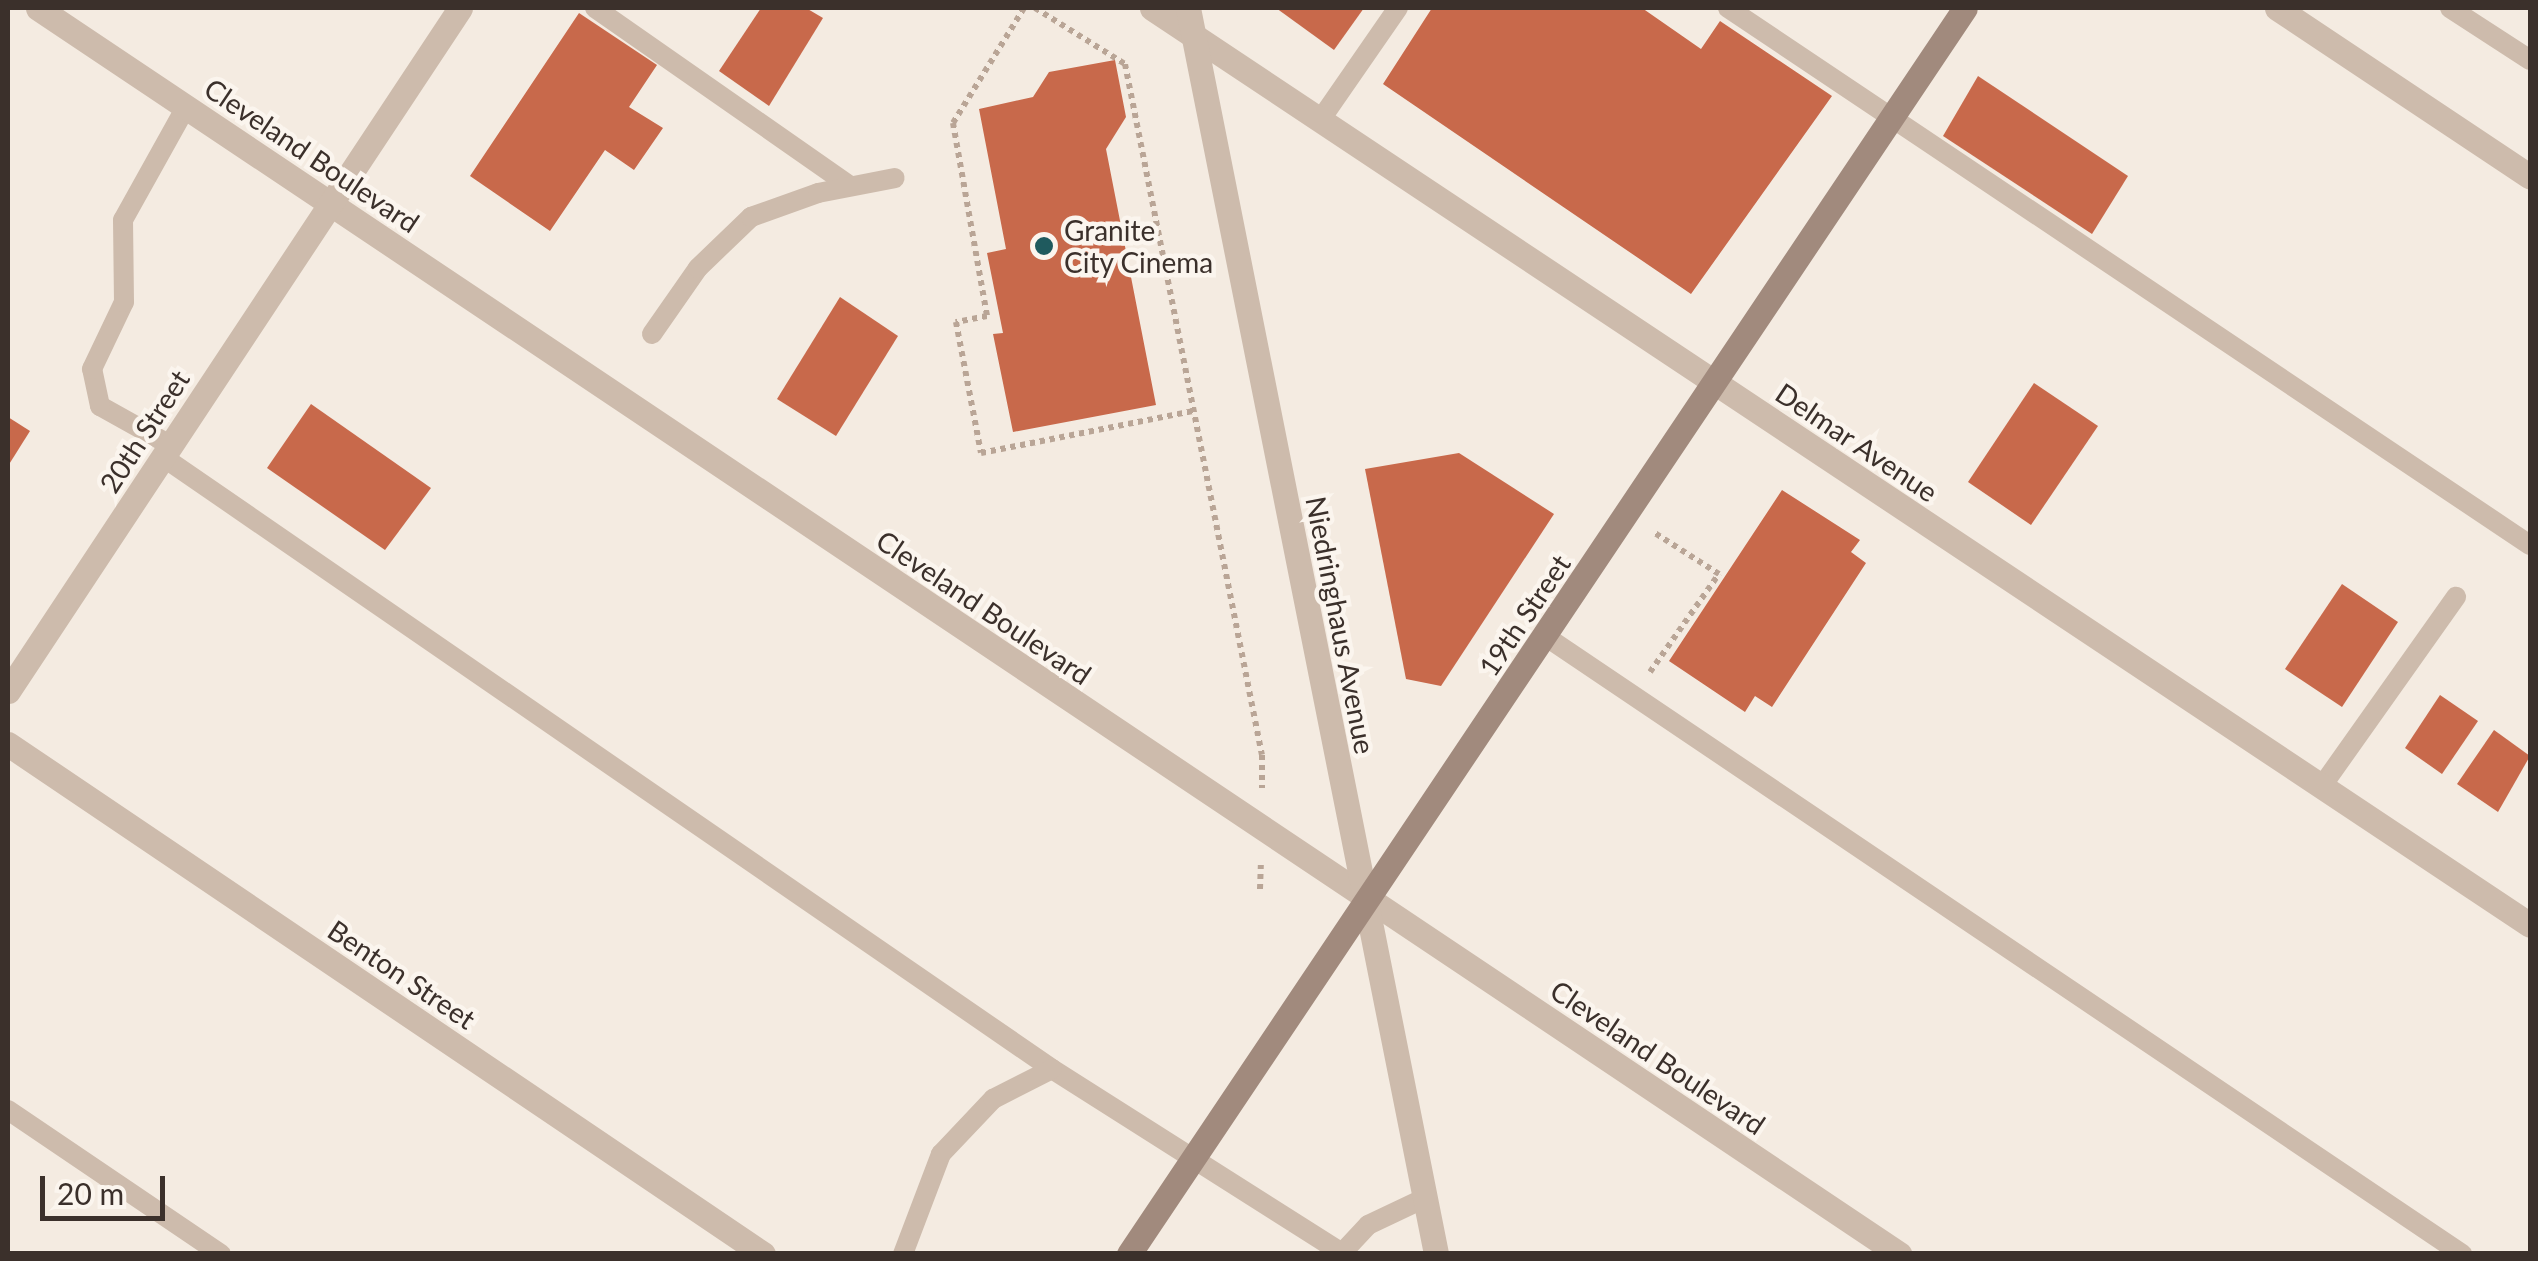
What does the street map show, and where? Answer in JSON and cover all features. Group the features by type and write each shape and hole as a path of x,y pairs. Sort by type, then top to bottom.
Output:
{"main road":[{"name":"19th Street","path":"1128,1254 1365,898 1628,516 1965,8"}],"street":[{"name":"Cleveland Boulevard","path":"38,8 1899,1254"},
{"name":"20th Street","path":"8,692 460,8"},
{"name":"Delmar Avenue","path":"1152,8 2530,925"},
{"name":"Niedringhaus Avenue","path":"1188,8 1436,1254"},
{"path":"2277,8 2530,177"},
{"name":"Benton Street","path":"8,744 762,1254"}],"lane":[{"path":"595,8 850,186"},
{"path":"1321,119 1398,8"},
{"path":"1728,8 2530,545"},
{"path":"2450,8 2530,60"},
{"path":"186,107 123,220 124,302 92,370 100,406 1052,1069 1342,1254 1368,1225 1425,1198"},
{"path":"652,334 698,268 750,217 850,186 895,178"},
{"path":"2322,786 2456,597"},
{"path":"1546,636 2462,1254"},
{"path":"903,1254 942,1154 994,1100 1052,1069"},
{"path":"8,1110 221,1254"}],"path":[{"path":"1024,8 953,123 987,316 956,322 981,454 1194,410"},
{"path":"1035,8 1125,64 1262,755 1260,889"},
{"path":"1628,516 1719,574 1635,693"}],"building":[{"path":"761,8 806,8 823,18 769,106 719,71"},
{"path":"1276,8 1364,8 1334,50"},
{"path":"1432,8 1642,8 1701,49 1720,21 1832,96 1691,294 1383,84"},
{"path":"579,13 657,65 629,107 663,128 634,170 605,150 550,231 470,176"},
{"path":"1115,60 1126,117 1106,149 1156,405 1013,432 993,334 1003,333 987,253 1006,249 979,109 1033,97 1049,72"},
{"path":"1978,76 2128,176 2092,234 1943,136"},
{"path":"840,297 898,336 836,436 777,399"},
{"path":"2034,383 2098,426 2031,525 1968,482"},
{"path":"311,404 431,488 385,550 267,468"},
{"path":"8,417 30,431 8,466"},
{"path":"1459,453 1554,514 1441,686 1406,679 1365,469"},
{"path":"1782,490 1860,540 1851,552 1866,563 1772,707 1755,696 1745,712 1669,661"},
{"path":"2342,584 2398,622 2342,707 2285,669"},
{"path":"2440,695 2478,721 2442,774 2405,748"},
{"path":"2494,730 2530,756 2498,812 2457,784"}],"place":[{"name":"Granite City Cinema","path":"1044,246"}]}
